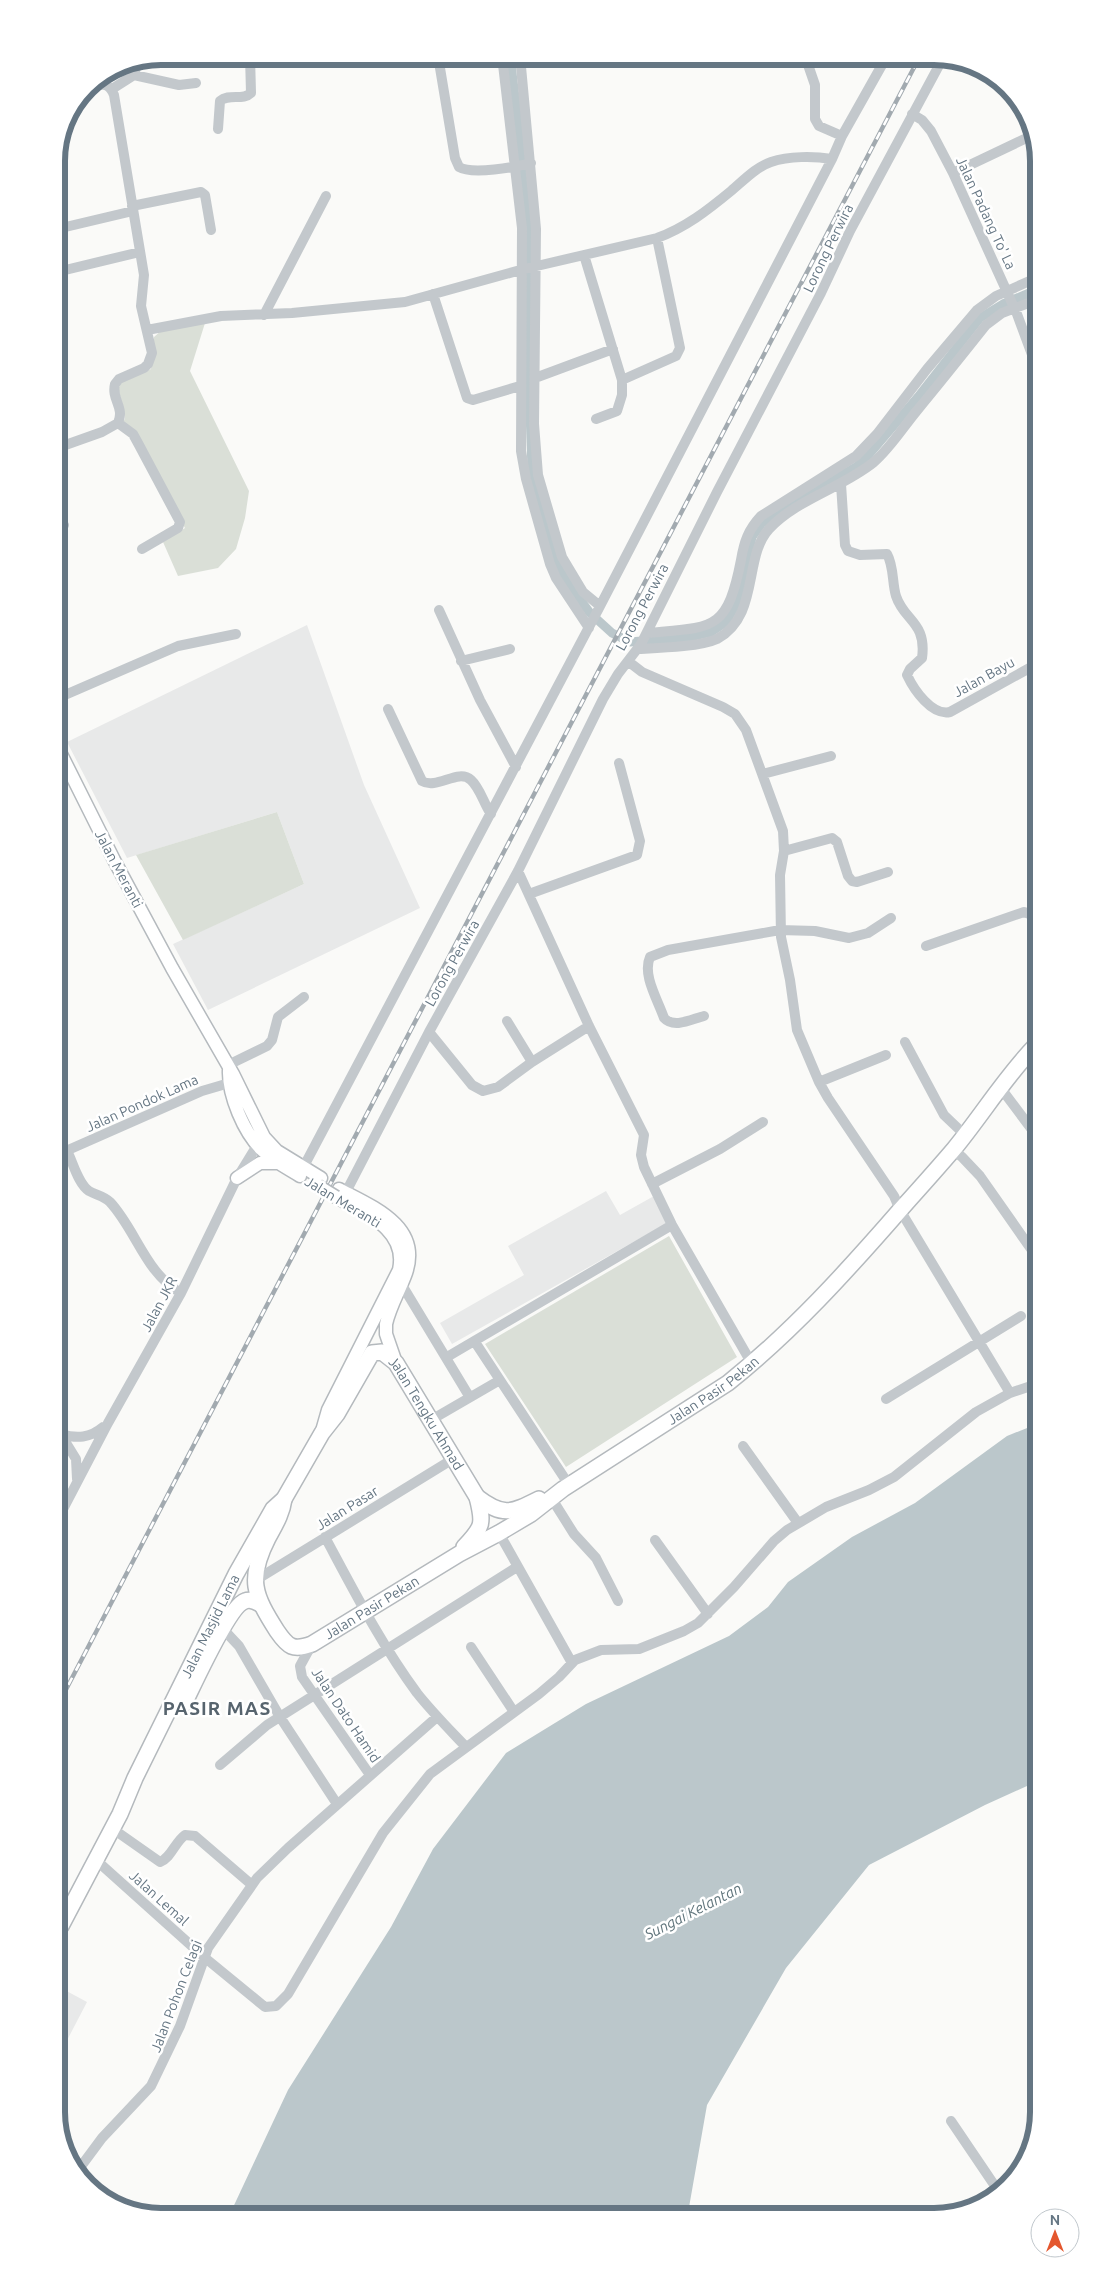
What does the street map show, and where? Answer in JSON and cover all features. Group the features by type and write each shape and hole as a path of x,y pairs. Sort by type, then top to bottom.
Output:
{"highway":[{"name":"Jalan Pasir Pekan","path":"312,1644 459,1554 499,1534 561,1491 698,1403 752,1364 808,1313 871,1245 953,1150 1030,1052"},
{"name":"Jalan Tengku Ahmad","path":"322,1433 337,1414 362,1357 377,1351 382,1352 396,1363 477,1497"},
{"name":"Jalan Masjid Lama","path":"148,1763 236,1574 273,1509 284,1499 322,1433"},
{"path":"477,1497 493,1509 513,1510 561,1491"},
{"path":"459,1554 481,1526 481,1513 477,1497"},
{"name":"Jalan Masjid Lama","path":"260,1604 256,1580 258,1559 282,1514 284,1499"},
{"name":"Jalan Masjid Lama","path":"65,1918 222,1628 240,1603 251,1600 260,1604"},
{"path":"260,1604 285,1644 297,1648 312,1644"}],"main road":[{"name":"Jalan Meranti","path":"65,763 118,868 229,1066"},
{"path":"229,1066 232,1082"},
{"name":"Jalan Meranti","path":"232,1082 261,1140 279,1163 340,1192 378,1222 400,1236"},
{"name":"Jalan Meranti","path":"261,1140 303,1168 319,1182"},
{"path":"237,1178 260,1163 279,1163"},
{"path":"396,1363 386,1334 388,1316 402,1285 410,1259 410,1250 400,1236"},
{"path":"322,1433 328,1410 362,1357 399,1270 401,1255 400,1236"}],"street":[{"path":"218,129 220,101 226,97 247,97 251,94 250,65"},
{"path":"440,65 455,158 459,167 468,170 530,164"},
{"path":"503,65 529,268 535,378 535,451 538,475 562,557 583,592 600,608"},
{"path":"521,65 536,229 529,268 520,386 522,464 545,551 556,578 590,625"},
{"path":"808,65 815,85 816,119 819,126 842,136"},
{"path":"303,1168 492,814 832,159 842,136 882,65"},
{"name":"Lorong Perwira","path":"340,1192 518,871 603,699 618,674 629,662 643,640 717,492 912,114 940,65"},
{"path":"112,89 134,75 136,68"},
{"path":"134,75 180,85 196,83"},
{"path":"65,445 102,432 118,423 121,410 113,390 115,384 119,379 144,368 148,364 152,353 142,306 144,287 140,252 112,89 103,85"},
{"name":"Jalan Padang To' La","path":"912,114 922,120 931,131 953,172 1015,309 1030,349"},
{"path":"953,172 1027,138"},
{"path":"147,330 207,317 264,315 405,302 529,268 670,234 703,214 758,168 771,162 810,157 832,159"},
{"path":"65,228 132,208 201,192 205,195 211,230"},
{"path":"264,315 326,196"},
{"path":"622,380 676,356 680,348 657,238"},
{"path":"65,270 140,252"},
{"path":"584,254 622,380 622,395 616,411 596,420"},
{"path":"643,640 694,629 715,622 723,615 734,590 746,537 753,524 761,516 856,456 878,434 927,369 977,310 1030,281"},
{"path":"433,294 467,398 474,400 520,386"},
{"path":"643,640 679,646 717,638 739,616 749,594 757,552 768,530 790,512 865,469 888,448 986,325 993,319 1030,302"},
{"path":"1015,309 1030,308"},
{"path":"535,378 613,349"},
{"path":"118,423 133,434 180,522 178,528 142,549"},
{"name":"Jalan Bayu","path":"841,484 845,545 848,551 860,555 887,554 899,602 917,625 923,643 922,658 910,669 908,675 929,706 943,714 950,712 1030,668"},
{"path":"439,610 462,661 516,767"},
{"path":"65,695 178,646 236,634"},
{"path":"462,661 510,649"},
{"path":"629,662 642,672 723,707 735,714 746,730 784,831 784,851 780,875 780,930 791,986 796,1025 819,1082 894,1196 900,1210 1010,1393"},
{"path":"388,709 422,781 430,784 457,778 469,778 474,782 492,814"},
{"path":"763,774 831,756"},
{"path":"529,894 637,855 640,841 619,763"},
{"path":"784,851 832,838 837,842 848,876 852,881 857,882 888,872"},
{"path":"518,871 589,1026 644,1135 642,1160 652,1184 672,1225 752,1364"},
{"path":"926,946 1024,912 1030,914"},
{"path":"704,1016 675,1023 667,1022 648,973 647,964 650,957 668,950 780,930 815,931 849,938 868,933 891,918"},
{"path":"229,1066 267,1046 272,1040 278,1017 304,997"},
{"path":"507,1021 532,1062"},
{"path":"429,1032 472,1085 483,1091 498,1087 532,1062 589,1026"},
{"path":"905,1042 944,1114 965,1134"},
{"path":"819,1082 886,1055"},
{"name":"Jalan Pondok Lama","path":"65,1152 202,1091 232,1082"},
{"path":"1000,1088 1030,1127"},
{"path":"652,1184 720,1149 763,1122"},
{"name":"Jalan JKR","path":"65,1506 108,1423 181,1293 237,1178 261,1140"},
{"path":"953,1150 962,1156 980,1176 1030,1247"},
{"path":"65,1156 83,1186 90,1192 104,1197 110,1202 153,1266 168,1283 181,1293"},
{"path":"447,1357 672,1225"},
{"path":"402,1285 469,1396"},
{"path":"886,1399 1022,1316"},
{"path":"475,1342 500,1380 561,1491 574,1534 596,1558 618,1601"},
{"path":"431,1420 469,1396 500,1380"},
{"path":"499,1534 572,1662 581,1656 602,1650 639,1649 684,1631 708,1614 774,1541 798,1523 826,1507 869,1490 894,1477 955,1428 1010,1393 1030,1386"},
{"path":"65,1435 73,1438 82,1437 96,1433 108,1423"},
{"path":"65,1441 76,1459 78,1472 76,1485"},
{"path":"743,1446 798,1523"},
{"name":"Jalan Pasar","path":"256,1580 453,1459"},
{"path":"325,1538 365,1612 418,1694 437,1717 466,1746"},
{"path":"655,1540 708,1614"},
{"path":"220,1765 280,1716 517,1567"},
{"path":"222,1628 239,1646 280,1716 337,1804"},
{"name":"Jalan Dato Hamid","path":"312,1644 300,1666 300,1671 313,1696 370,1775"},
{"path":"471,1647 514,1712"},
{"name":"Jalan Lemal","path":"96,1860 204,1957 266,2007 276,2006 288,1994 383,1833 430,1774 466,1746 482,1737 559,1677 572,1662"},
{"name":"Jalan Pohon Celagi","path":"82,2165 94,2146 145,2094 158,2076 180,2026 204,1957 214,1938 252,1885 265,1870 337,1804 437,1717"},
{"path":"112,1829 160,1862 166,1860 180,1839 185,1835 195,1836 252,1885"},
{"path":"951,2121 995,2186"}],"shaded area":[{"path":"205,323 190,371 249,491 245,518 236,549 218,568 178,576 163,542 185,528 123,421 125,419 118,386 123,381 151,369 154,337 162,330"},
{"path":"307,625 364,785 420,908 208,1010 173,944 304,884 277,812 127,858 67,742"},
{"path":"277,812 304,884 183,940 136,855"},
{"path":"606,1191 620,1215 654,1196 669,1222 452,1344 440,1323 524,1275 508,1246"},
{"path":"669,1236 737,1357 566,1467 485,1344"},
{"path":"65,1990 87,2002 65,2044"}],"water":[{"name":"Sungai Kelantan","path":"1030,1427 1030,1785 985,1805 869,1865 786,1968 707,2105 689,2208 233,2208 288,2090 391,1927 433,1849 506,1753 586,1704 729,1636 768,1607 788,1582 852,1537 915,1503 1007,1436"}],"waterway":[{"path":"511,65 529,213 529,381 532,470 542,516 557,564 565,579 590,613 612,633 630,642 689,637 711,632 726,622 741,595 752,537 762,523 779,511 856,467 918,397 980,318 1003,304 1030,293"}],"railway":[{"path":"65,1691 915,65"}],"district":[{"name":"PASIR MAS","path":"217,1708"}]}
